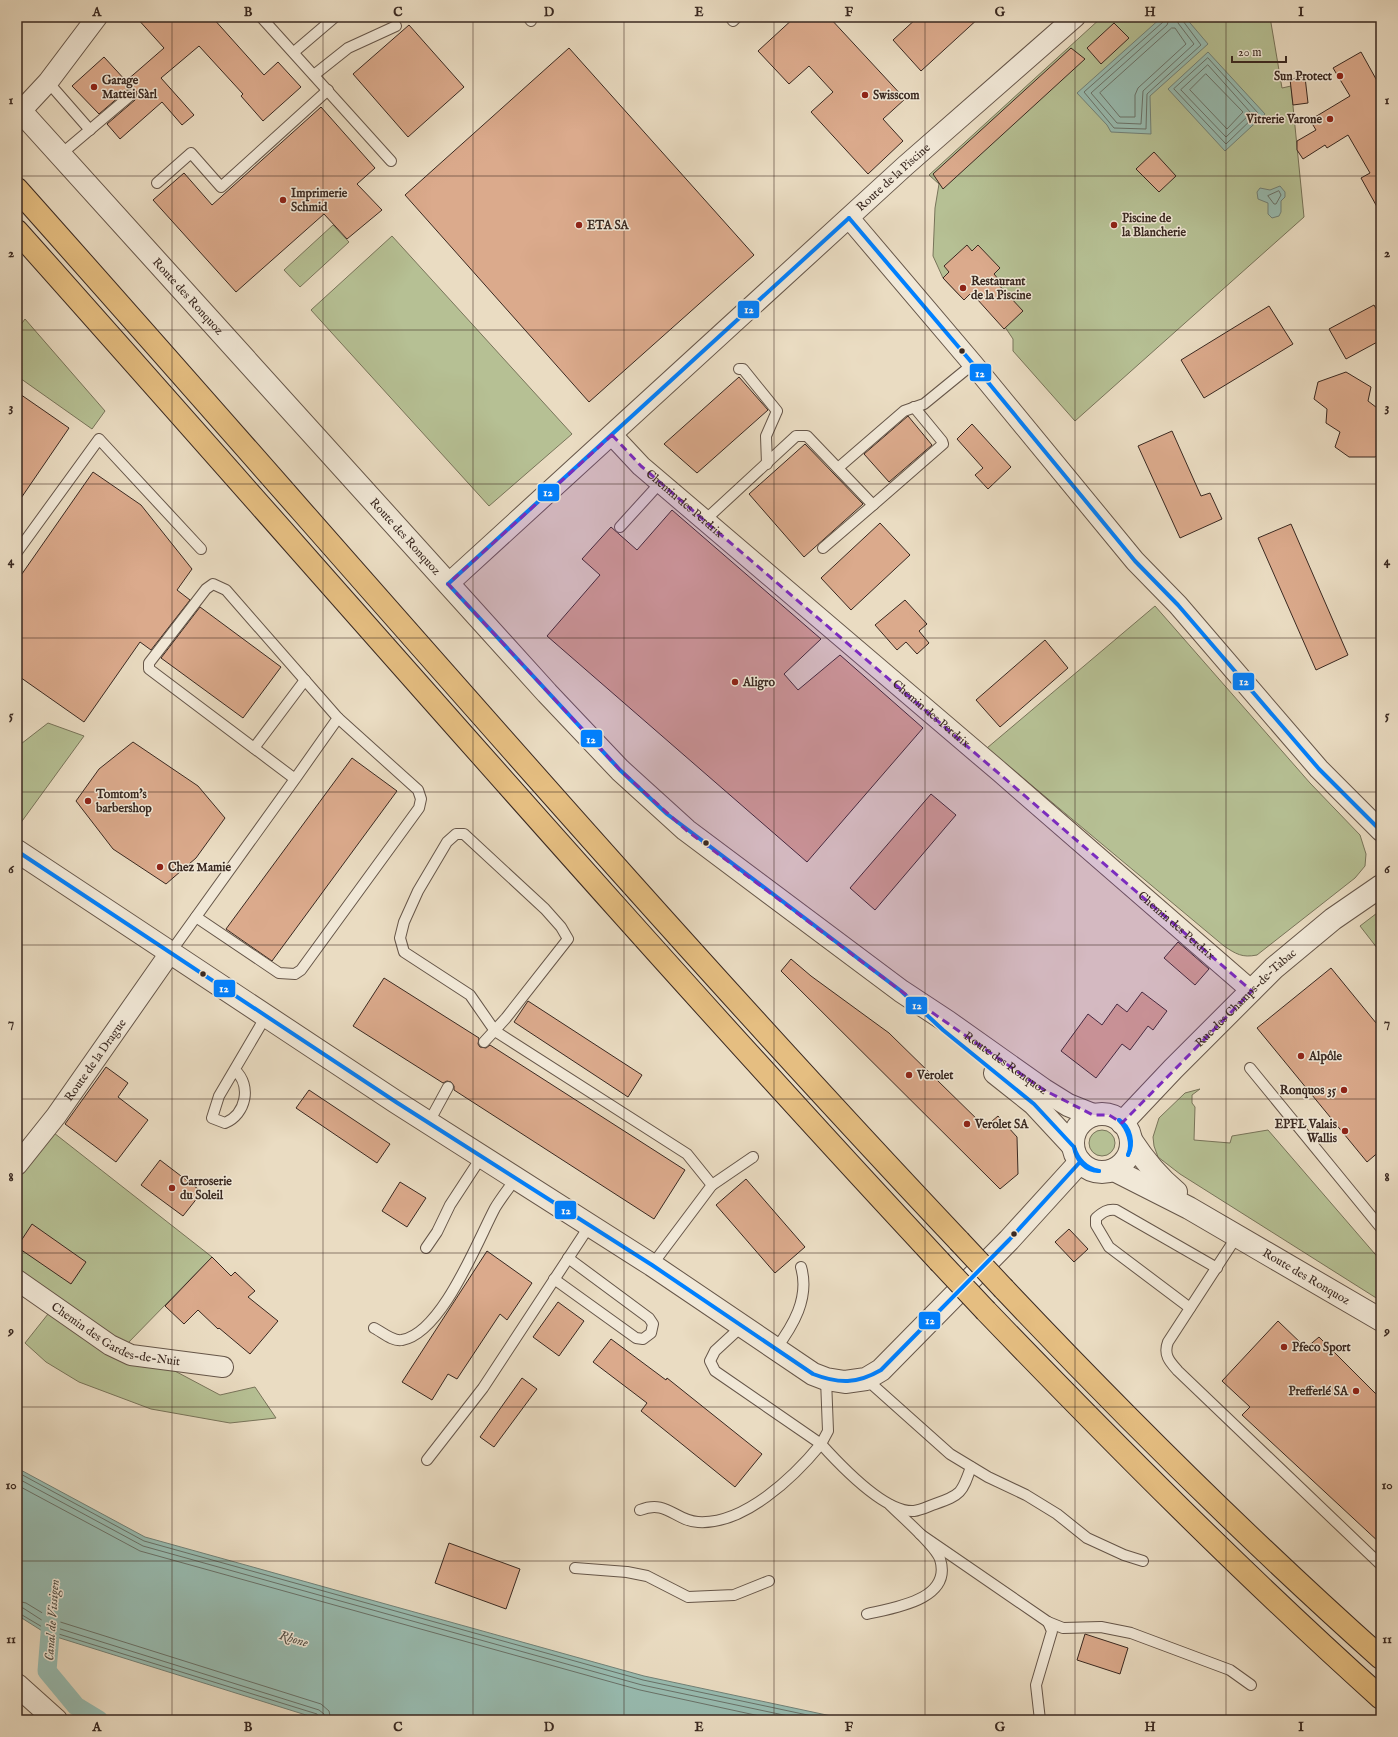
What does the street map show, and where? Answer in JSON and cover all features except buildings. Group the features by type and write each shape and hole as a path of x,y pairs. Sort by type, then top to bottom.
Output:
{"highway":[{"path":"17,189 701,961 857,1133 1075,1364 1220,1508 1319,1602 1381,1658"},
{"path":"17,231 609,898 770,1078 938,1261 1086,1414 1210,1537 1381,1698"}],"street":[{"path":"19,109 48,82 97,17"},
{"name":"Route de la Piscine","path":"448,584 848,218 1070,18"},
{"name":"Route des Ronquoz","path":"19,109 448,584 599,748 667,814 900,991 948,1022 1044,1090 1068,1105 1094,1115"},
{"path":"848,218 973,364 1135,561 1178,605 1318,769 1381,831"},
{"name":"Chemin des Perdrix","path":"612,435 635,460 660,483 1014,785 1252,991"},
{"path":"17,851 266,1016 652,1265 775,1350 813,1374 826,1379 845,1382 866,1379 875,1375 892,1360 1009,1240 1077,1154"},
{"name":"Rue des Champs-de-Tabac","path":"1127,1131 1173,1069 1252,991 1298,947 1333,919 1381,886"},
{"name":"Route de la Drague","path":"17,1165 56,1116 170,953"},
{"name":"Route des Ronquoz","path":"900,991 943,1030 1034,1104 1077,1154"},
{"path":"1094,1115 1109,1115 1127,1131 1130,1150 1126,1160 1114,1170 1103,1172 1093,1171 1077,1154 1074,1136 1078,1127 1085,1120 1094,1115"},
{"name":"Route des Ronquoz","path":"1127,1131 1142,1158 1155,1173 1182,1196 1235,1234"},
{"name":"Route des Ronquoz","path":"1114,1170 1189,1208 1381,1320"},
{"name":"Chemin des Gardes-de-Nuit","path":"17,1280 110,1345 131,1354 223,1367"},
{"path":"17,1685 56,1720"}],"lane":[{"path":"261,17 392,161"},
{"path":"294,52 335,17"},
{"path":"314,75 348,48 396,26"},
{"path":"48,82 90,130"},
{"path":"157,183 190,152 221,187 328,90"},
{"path":"60,155 131,95"},
{"path":"838,468 904,411 924,404 973,364"},
{"path":"739,369 743,369 777,411 766,436 766,464"},
{"path":"823,548 943,444 914,407"},
{"path":"704,521 796,436 802,435 807,436 873,505"},
{"path":"17,552 99,439 201,550"},
{"path":"620,527 660,483"},
{"path":"196,917 279,973 295,974 301,970 419,808 421,799 418,790 338,718 226,590 213,584 206,588 149,663 149,669 295,779"},
{"path":"254,748 305,680"},
{"path":"170,953 338,718"},
{"path":"484,1042 495,1031 568,939 561,927 545,909 464,834 456,834 447,842 418,891 404,922 400,938 404,952 470,995 495,1031 687,1154 712,1185"},
{"path":"235,1070 240,1075 246,1098 242,1108 234,1119 225,1123 212,1118 219,1096 266,1016"},
{"path":"1250,1068 1381,1228"},
{"path":"429,1122 448,1087"},
{"path":"426,1248 437,1232 450,1205 482,1156"},
{"path":"652,1265 712,1185 753,1157"},
{"path":"374,1328 400,1341 411,1337 434,1320 465,1268 496,1207 516,1178"},
{"path":"1190,1308 1109,1247 1096,1226 1096,1218 1103,1212 1116,1210 1217,1268"},
{"path":"427,1460 483,1388 590,1225"},
{"path":"1235,1234 1217,1268 1168,1342 1165,1349 1168,1359 1183,1376 1381,1565"},
{"path":"554,1279 636,1338 643,1339 651,1333 653,1324 649,1318 568,1258"},
{"path":"775,1350 791,1328 799,1310 804,1293 801,1267"},
{"path":"742,1327 715,1351 710,1361 715,1371 821,1444 856,1480 888,1504 920,1534 940,1559 942,1575 935,1590 920,1599 902,1606 867,1614"},
{"path":"640,1510 649,1506 663,1507 697,1522 722,1519 743,1511 772,1493 800,1469 821,1444 828,1431 826,1379"},
{"path":"866,1379 950,1454 988,1477 1026,1495 1057,1514 1087,1538 1124,1555 1143,1561"},
{"path":"888,1504 914,1511 952,1498 964,1488 972,1467"},
{"path":"920,1534 1048,1622 1063,1628 1101,1627 1131,1633 1230,1670 1251,1685"},
{"path":"575,1568 627,1572 647,1576 688,1597 734,1595 769,1581"},
{"path":"1040,1720 1036,1685 1052,1631 1048,1622"}],"highlighted area":[{"path":"612,435 641,466 1252,991 1122,1123 1109,1115 1093,1115 1044,1090 901,991 686,830 620,770 448,584"}],"green space":[{"name":"Piscine de la Blancherie","path":"1102,17 1270,17 1282,88 1291,86 1304,217 1075,421 1013,351 1013,339 983,294 976,300 970,294 964,300 943,278 933,256 935,208 939,184 929,175"},
{"path":"333,225 349,242 300,287 284,270"},
{"path":"392,236 572,434 489,506 311,310"},
{"path":"25,319 105,411 92,429 17,376 17,330"},
{"path":"1155,606 1310,783 1360,835 1366,854 1365,866 1355,878 1257,955 1239,955 1224,946 987,748"},
{"path":"48,723 84,736 17,828 17,747"},
{"path":"1381,910 1381,953 1360,926"},
{"path":"1200,1089 1192,1095 1192,1103 1195,1107 1194,1140 1230,1143 1232,1136 1268,1130 1381,1261 1381,1301 1180,1174 1158,1157 1154,1146 1153,1137 1159,1118 1185,1093"},
{"path":"1102,1130 1111,1134 1115,1143 1111,1152 1102,1156 1093,1152 1089,1143 1093,1134"},
{"path":"54,1133 212,1257 126,1345 220,1395 255,1387 276,1418 230,1423 151,1409 79,1382 46,1362 25,1343 52,1309 17,1280 17,1177"}],"water":[{"path":"1162,17 1185,17 1208,44 1150,96 1151,134 1111,132 1107,125 1077,93"},
{"path":"1208,52 1265,114 1225,151 1168,89"},
{"path":"1280,186 1285,192 1285,197 1281,201 1281,212 1279,216 1272,218 1268,214 1268,203 1258,199 1257,192 1260,188 1270,190"},
{"name":"Rhone","path":"17,1468 145,1537 644,1676 850,1720 322,1720 47,1634 17,1615"}],"waterway":[{"name":"Canal de Vissigen","path":"52,1609 47,1671 76,1706 99,1720"}],"transit line":[{"name":"12","path":"849,218 973,364 1135,561 1178,605 1319,769 1381,831"},
{"name":"12","path":"448,584 849,218"},
{"name":"12","path":"448,584 620,770 667,814 901,991 943,1030 1034,1104 1073,1146"},
{"name":"12","path":"17,851 396,1102 652,1265 813,1374 831,1380 856,1380 872,1375 881,1370 1009,1240 1080,1162"},
{"name":"12","path":"1119,1120 1129,1131 1131,1146 1128,1155"},
{"name":"12","path":"1119,1120 1129,1137 1130,1146 1128,1155"},
{"name":"12","path":"1074,1147 1080,1160 1086,1166 1099,1171"},
{"name":"12","path":"1074,1147 1079,1160 1085,1167 1094,1171 1099,1171"}],"place":[{"name":"Sun Protect","path":"1340,76"},
{"name":"Garage Mattei Sàrl","path":"94,87"},
{"name":"Swisscom","path":"865,95"},
{"name":"Vitrerie Varone","path":"1330,119"},
{"name":"Imprimerie Schmid","path":"283,200"},
{"name":"ETA SA","path":"579,225"},
{"name":"Piscine de la Blancherie","path":"1114,225"},
{"name":"Restaurant de la Piscine","path":"963,288"},
{"name":"Aligro","path":"735,682"},
{"name":"Tomtom's barbershop","path":"88,801"},
{"name":"Chez Mamie","path":"160,867"},
{"name":"Alpôle","path":"1301,1056"},
{"name":"Verolet","path":"909,1075"},
{"name":"Ronquos 35","path":"1344,1090"},
{"name":"Verolet SA","path":"967,1124"},
{"name":"EPFL Valais Wallis","path":"1345,1131"},
{"name":"Carroserie du Soleil","path":"172,1188"},
{"name":"Pfeco Sport","path":"1284,1347"},
{"name":"Prefferlé SA","path":"1356,1391"}]}
